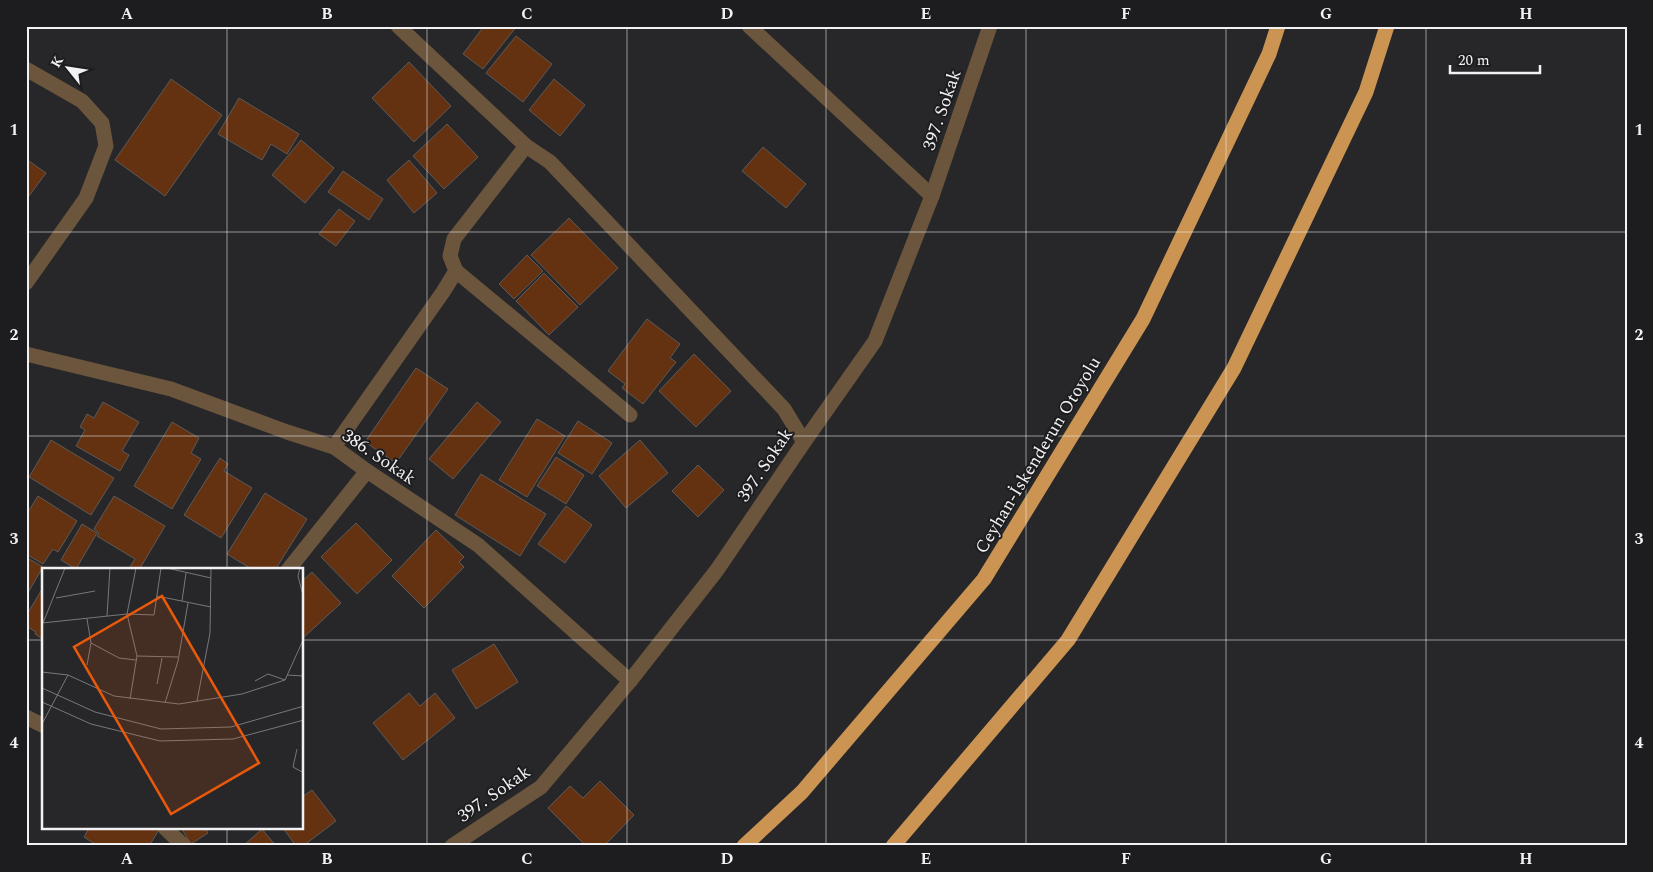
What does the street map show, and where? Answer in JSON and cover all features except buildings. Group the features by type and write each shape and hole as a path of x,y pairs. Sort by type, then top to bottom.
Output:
{"highway":[{"name":"Ceyhan-İskenderun Otoyolu","path":"744,846 802,792 984,579 1142,319 1269,54 1278,26"},
{"path":"893,846 1068,640 1234,368 1366,92 1387,26"}],"street":[{"path":"398,26 526,146 550,162 784,409 804,442"},
{"path":"748,26 932,196"},
{"name":"397. Sokak","path":"452,846 541,787 630,681 717,570 875,340 932,196 990,26"},
{"path":"26,69 82,101 102,122 106,146 86,198 26,283"},
{"path":"526,146 454,239 450,256 456,270 630,415"},
{"path":"334,447 444,292 456,270"},
{"name":"386. Sokak","path":"26,354 171,388 287,432 334,447 366,471 478,545 630,681"},
{"path":"290,568 366,471"},
{"path":"26,717 42,725"},
{"path":"167,830 184,846"}]}
